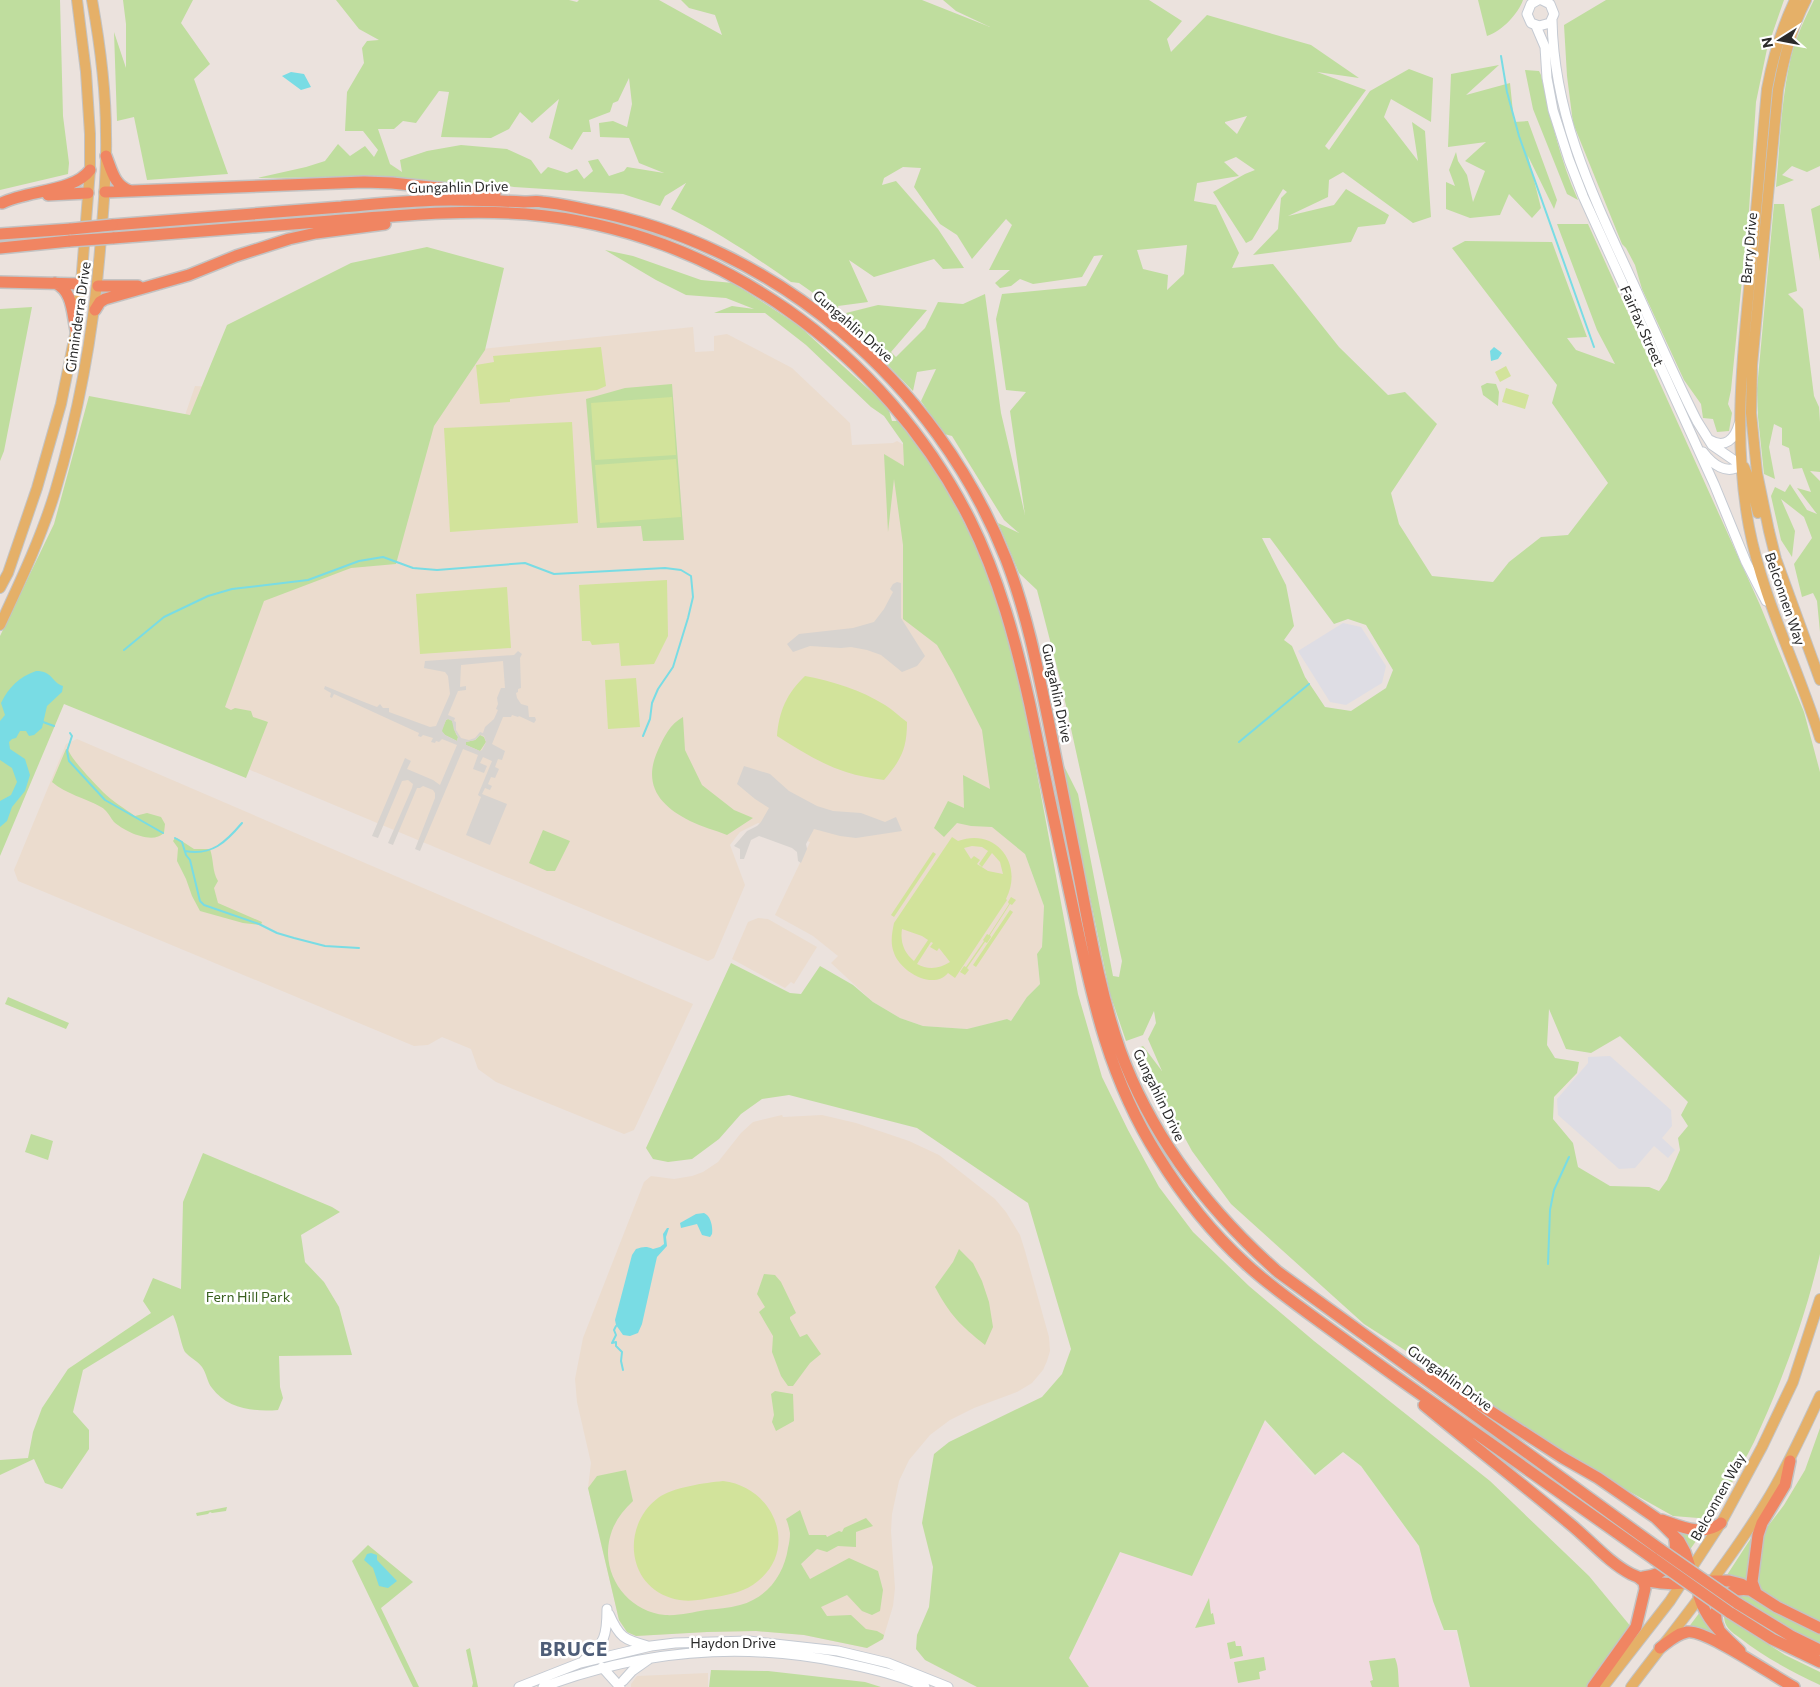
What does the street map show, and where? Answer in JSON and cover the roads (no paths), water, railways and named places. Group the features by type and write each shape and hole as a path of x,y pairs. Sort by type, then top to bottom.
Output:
{"highway":[{"path":"106,156 117,183 121,188 130,192"},
{"path":"1,203 14,197 47,190 78,180 85,177 90,170"},
{"path":"105,192 364,182 501,194 528,197 540,201"},
{"path":"1,203 52,194 88,193"},
{"name":"Gungahlin Drive","path":"0,234 422,201 540,201 610,214 662,230 713,250 762,275 809,306 872,358 910,399 940,439 972,488 997,538 1025,617 1038,670 1105,995 1120,1049 1141,1100 1168,1148 1199,1192 1219,1215 1278,1272 1344,1321 1463,1404 1658,1554"},
{"name":"Gungahlin Drive","path":"0,248 425,214 457,212 524,214 564,219 623,232 671,248 722,270 770,298 816,330 858,367 913,429 944,474 971,522 994,573 1024,681 1098,1022 1131,1108 1157,1156 1189,1201 1214,1231 1244,1262 1348,1343 1658,1554 1733,1608 1772,1639 1820,1662"},
{"path":"95,310 100,302 106,299 190,275 236,256 289,239 371,225 496,213"},
{"path":"0,282 81,284"},
{"path":"55,283 62,286 66,292 72,306 76,330"},
{"path":"98,286 127,287 160,284"},
{"path":"1344,1321 1366,1332 1598,1478 1656,1518 1674,1535 1685,1552 1691,1570"},
{"path":"1348,1343 1571,1524 1614,1562 1644,1582 1645,1589 1636,1627 1593,1687"},
{"path":"1754,1592 1752,1582 1758,1535 1762,1523 1785,1484 1790,1461"},
{"path":"1656,1518 1700,1531 1708,1530 1721,1523"},
{"path":"1638,1577 1658,1574 1669,1566 1676,1552 1674,1535"},
{"path":"1638,1577 1664,1584 1683,1583"},
{"path":"1710,1581 1736,1582 1777,1607 1820,1628"},
{"path":"1725,1636 1718,1627 1715,1618 1720,1601 1727,1594 1736,1590 1754,1592"},
{"path":"1699,1596 1706,1615 1714,1626 1748,1659"},
{"name":"Gungahlin Drive","path":"1733,1608 1820,1650"},
{"path":"1660,1648 1685,1632 1702,1634 1794,1687"}],"main road":[{"name":"Ginninderra Drive","path":"0,588 8,573 37,488 61,404 76,330 90,170 86,72 78,0"},
{"name":"Ginninderra Drive","path":"0,625 24,574 54,493 77,414 95,310 105,192 106,156 102,70 98,30 92,0"},
{"path":"1544,0 1553,10 1552,20 1547,25 1536,26 1528,19 1529,4 1544,0"},
{"name":"Barry Drive","path":"1741,465 1739,424 1744,346 1767,89 1774,53 1787,16 1795,0"},
{"name":"Barry Drive","path":"1762,503 1751,413 1752,364 1778,90 1784,55 1795,21 1806,0"},
{"name":"Fairfax Street","path":"1552,20 1552,37 1560,88 1575,149 1598,206 1692,412 1706,437 1719,451 1741,465"},
{"name":"Fairfax Street","path":"1536,26 1545,47 1548,90 1569,160 1583,196 1746,562 1775,618"},
{"path":"88,193 105,192"},
{"path":"81,284 98,286"},
{"path":"1690,433 1715,465 1730,469 1736,468 1747,459 1749,452 1751,413"},
{"path":"1706,437 1717,444 1726,443 1733,438 1739,424"},
{"path":"1741,465 1750,481 1764,538 1778,581 1816,668"},
{"name":"Belconnen Way","path":"1741,465 1746,508 1762,582 1820,738"},
{"name":"Belconnen Way","path":"1762,503 1776,559 1820,680"},
{"name":"Belconnen Way","path":"1603,1687 1638,1644 1683,1583 1721,1523 1762,1447 1793,1382 1820,1299"},
{"path":"1631,1687 1743,1537 1790,1461 1820,1396"},
{"path":"1691,1570 1699,1596"},
{"path":"1683,1583 1710,1581"},
{"path":"580,1663 599,1648 605,1637 607,1609 617,1631 622,1637 629,1642 651,1646"},
{"name":"Haydon Drive","path":"519,1687 580,1663 651,1646 675,1643 749,1640 838,1651 913,1672 948,1687"},
{"name":"Haydon Drive","path":"543,1687 602,1667 653,1656 730,1650 809,1655 882,1671 925,1687"},
{"path":"602,1667 621,1684 636,1668 653,1656"}],"water":[{"path":"291,72 304,74 311,87 301,90 282,76"},
{"path":"1494,347 1502,353 1498,359 1491,361 1490,351"},
{"path":"36,671 46,673 63,686 62,692 47,706 42,728 34,735 29,736 26,731 20,731 16,738 9,742 10,749 25,759 30,775 25,791 12,807 7,821 0,827 0,801 11,795 17,782 12,768 0,760 0,721 5,715 1,703 15,683 24,676"},
{"path":"704,1213 711,1222 712,1234 710,1237 702,1235 697,1224 681,1228 680,1223 696,1214"},
{"path":"669,1228 666,1237 667,1246 657,1257 642,1324 638,1333 630,1336 623,1335 615,1320 632,1255 636,1249 648,1247 653,1249 664,1244 663,1234"},
{"path":"367,1554 377,1555 377,1560 397,1581 388,1588 379,1586 373,1568 364,1560"}],"waterway":[{"path":"1501,56 1507,92 1519,136 1594,347"},
{"path":"124,650 164,617 208,596 232,589 308,580 359,561 383,557 413,568 437,570 525,563 554,574 665,568 681,570 691,576 693,597 673,667 658,689 643,736"},
{"path":"1239,742 1309,684"},
{"path":"43,722 54,726"},
{"path":"70,733 72,736 67,751 69,761 105,800 163,833"},
{"path":"185,851 203,851 218,846 242,823"},
{"path":"175,838 182,842 186,855 190,860 200,901 204,905 294,938 325,946 359,948"},
{"path":"1548,1264 1550,1210 1554,1190 1569,1157"},
{"path":"616,1326 614,1330 616,1335 612,1343 616,1342 616,1346 622,1352 623,1370"}],"district":[{"name":"BRUCE","path":"574,1649"}],"park label":[{"name":"Fern Hill Park","path":"248,1297"}]}
